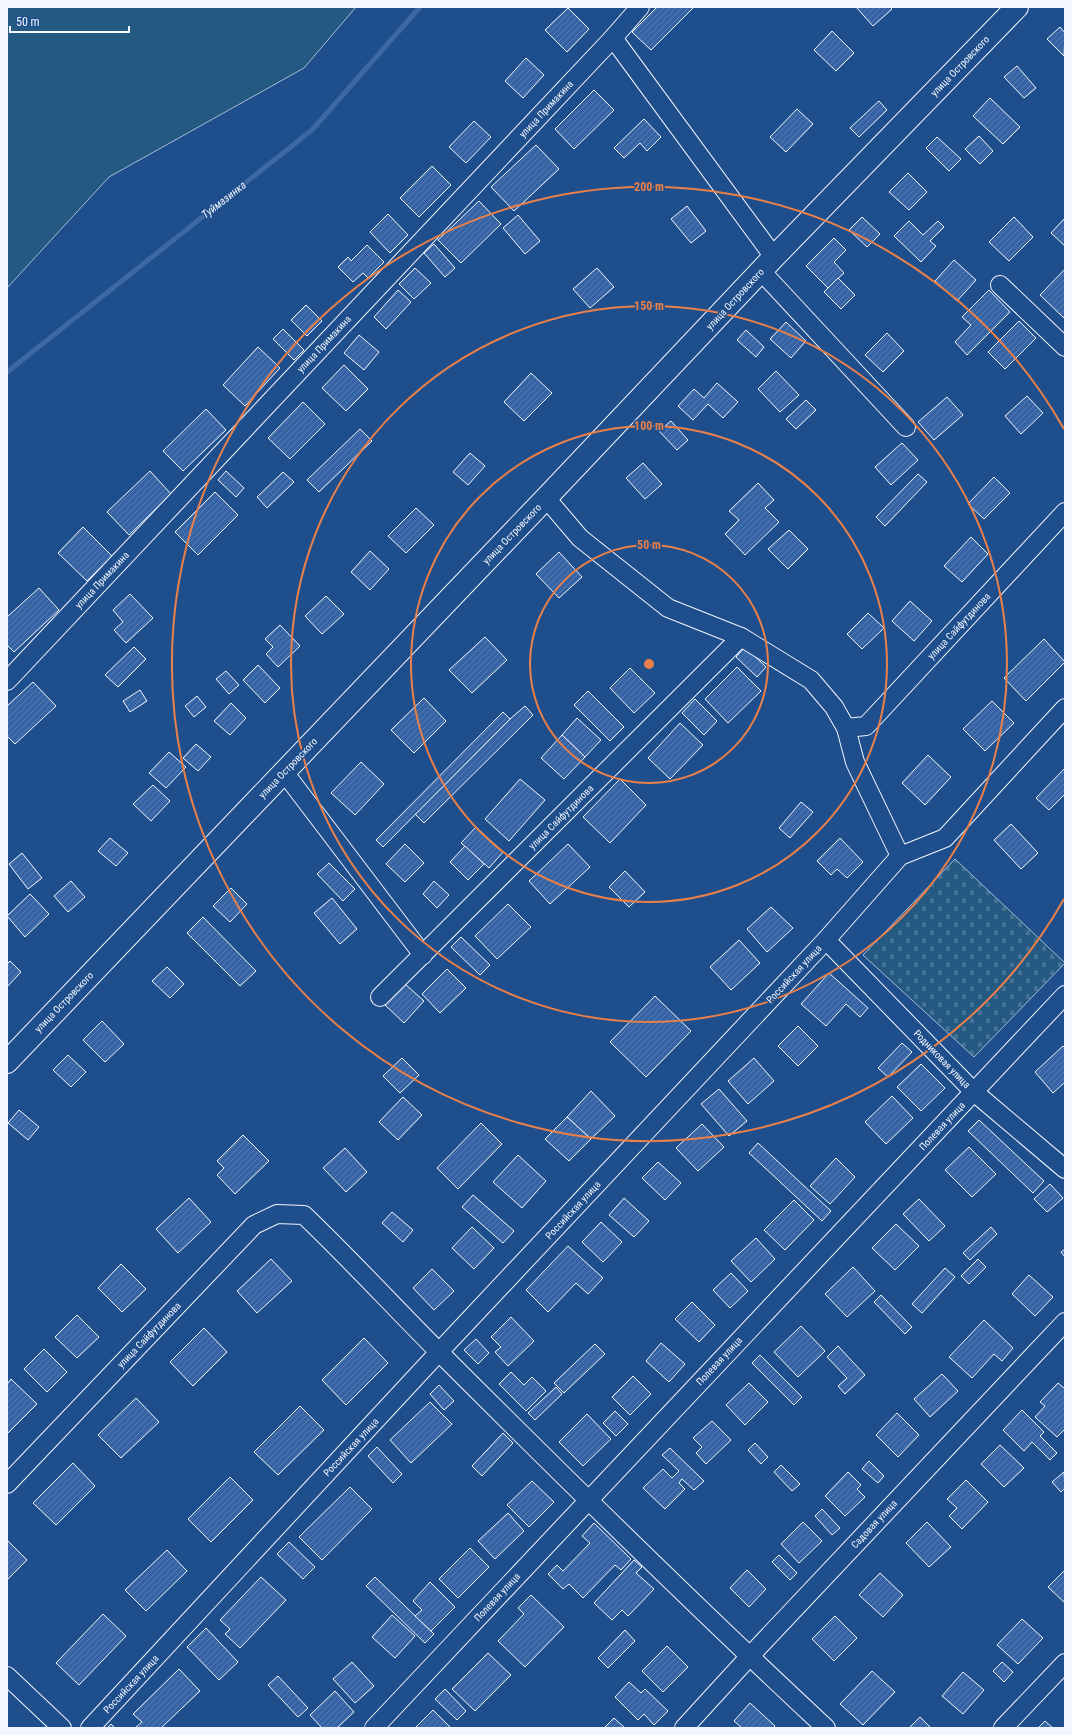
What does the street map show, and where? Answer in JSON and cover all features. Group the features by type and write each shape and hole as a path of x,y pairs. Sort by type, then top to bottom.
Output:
{"main road":[{"name":"улица Островского","path":"7,1062 546,498 767,264 1017,7"}],"street":[{"name":"улица Примакина","path":"7,681 613,38 640,7"},
{"path":"613,38 767,264 906,427"},
{"path":"1000,285 1065,347"},
{"path":"546,498 580,538 668,608 741,637 810,680 834,707 846,728 855,762 900,856"},
{"name":"улица Сайфутдинова","path":"846,728 866,726 1065,512"},
{"name":"улица Сайфутдинова","path":"380,997 741,637"},
{"name":"Российская улица","path":"90,1728 439,1352 826,940 900,856 945,838 1065,708"},
{"path":"284,772 423,955"},
{"name":"Родниковая улица","path":"826,940 974,1092 1065,1169"},
{"name":"Полевая улица","path":"374,1728 1065,995"},
{"name":"улица Сайфутдинова","path":"7,1484 254,1225 277,1214 304,1215 439,1352"},
{"name":"Садовая улица","path":"684,1728 749,1656 1065,1322"},
{"path":"439,1352 588,1500 749,1656 826,1728"},
{"path":"1003,1728 1065,1663"},
{"path":"7,1676 62,1728"}],"green space":[{"path":"7,7 356,7 304,68 109,177 7,288"},
{"path":"955,859 1065,963 974,1057 863,955"}],"building":[{"path":"657,7 694,7 651,50 632,32"},
{"path":"856,7 890,7 892,9 873,26"},
{"path":"568,8 589,29 567,52 545,30"},
{"path":"1060,27 1065,33 1064,56 1047,39"},
{"path":"832,31 854,53 836,71 814,50"},
{"path":"526,58 544,75 523,98 505,81"},
{"path":"1017,66 1036,88 1024,98 1004,77"},
{"path":"594,90 614,110 574,149 555,129"},
{"path":"990,98 1020,127 1003,144 973,116"},
{"path":"879,101 887,110 859,137 850,128"},
{"path":"797,109 813,124 786,152 770,137"},
{"path":"644,119 661,137 647,151 640,143 624,158 614,148"},
{"path":"474,121 491,137 466,163 449,147"},
{"path":"979,136 993,151 980,164 965,149"},
{"path":"937,137 961,159 949,171 926,148"},
{"path":"536,145 559,169 514,211 491,187"},
{"path":"432,166 451,185 419,217 400,198"},
{"path":"908,173 927,192 909,210 889,192"},
{"path":"479,201 501,224 461,263 438,240"},
{"path":"687,206 706,231 691,243 671,219"},
{"path":"388,214 408,235 390,253 370,232"},
{"path":"518,215 540,241 525,254 503,228"},
{"path":"862,217 880,234 867,247 849,230"},
{"path":"1014,217 1033,237 1009,261 989,242"},
{"path":"1065,218 1065,246 1051,233"},
{"path":"909,221 923,235 938,221 944,227 930,241 936,246 921,262 894,236"},
{"path":"834,238 846,250 834,262 844,273 828,288 806,266"},
{"path":"434,244 455,268 445,277 424,253"},
{"path":"367,245 384,262 368,278 363,273 353,282 338,267 348,257 351,261"},
{"path":"954,260 976,280 957,301 935,281"},
{"path":"415,268 431,283 414,299 399,284"},
{"path":"597,268 614,287 590,308 573,289"},
{"path":"1065,269 1065,317 1064,318 1040,295"},
{"path":"838,278 855,295 841,309 824,292"},
{"path":"398,290 411,302 386,329 374,317"},
{"path":"989,290 1010,312 967,355 955,342 971,325 962,317"},
{"path":"306,305 322,321 307,336 291,320"},
{"path":"1019,321 1036,338 1005,369 988,352"},
{"path":"786,322 806,341 791,358 770,339"},
{"path":"283,329 304,350 294,360 273,339"},
{"path":"746,330 764,347 756,357 737,340"},
{"path":"887,333 904,351 883,372 865,355"},
{"path":"359,335 379,352 364,370 344,353"},
{"path":"258,347 280,368 245,406 223,385"},
{"path":"344,365 368,389 346,411 322,388"},
{"path":"776,371 799,395 780,412 758,389"},
{"path":"531,373 552,393 524,421 504,402"},
{"path":"717,383 738,402 723,418 708,404 693,420 678,406 694,389 704,398"},
{"path":"1027,396 1043,413 1021,434 1005,416"},
{"path":"947,397 963,415 934,440 918,422"},
{"path":"806,400 816,410 796,429 786,419"},
{"path":"303,402 325,424 290,459 268,438"},
{"path":"206,409 226,430 183,471 163,451"},
{"path":"671,421 688,440 677,450 659,431"},
{"path":"360,429 372,441 319,492 307,480"},
{"path":"902,443 918,460 891,485 875,467"},
{"path":"470,453 485,466 468,485 453,472"},
{"path":"643,463 662,484 645,499 626,478"},
{"path":"150,471 171,494 129,535 107,512"},
{"path":"226,471 244,488 236,497 218,480"},
{"path":"283,472 294,482 267,508 257,497"},
{"path":"918,474 927,482 885,526 876,517"},
{"path":"994,477 1010,493 984,519 968,504"},
{"path":"758,483 774,500 765,508 779,522 745,555 725,534 739,520 729,511"},
{"path":"215,492 238,515 198,555 175,532"},
{"path":"416,508 434,525 406,553 388,536"},
{"path":"83,527 112,556 87,581 58,553"},
{"path":"789,530 808,549 788,569 768,549"},
{"path":"971,537 988,554 962,582 944,566"},
{"path":"370,551 389,569 370,590 351,572"},
{"path":"559,552 582,577 559,598 536,574"},
{"path":"39,588 59,610 14,652 7,645 7,617"},
{"path":"130,594 153,618 126,643 114,630 123,622 113,610"},
{"path":"326,596 344,614 322,634 305,616"},
{"path":"910,601 932,621 914,641 892,621"},
{"path":"868,613 884,628 862,649 847,634"},
{"path":"280,625 300,646 278,667 266,654 273,647 265,639"},
{"path":"485,637 507,660 472,693 449,670"},
{"path":"1044,639 1065,662 1026,701 1004,678"},
{"path":"134,647 146,659 118,687 105,675"},
{"path":"745,647 766,667 757,677 736,657"},
{"path":"258,665 280,688 265,703 243,680"},
{"path":"737,667 761,691 728,723 705,699"},
{"path":"630,668 655,693 634,713 610,688"},
{"path":"226,671 239,685 229,694 216,679"},
{"path":"33,682 56,706 15,744 7,736 7,706"},
{"path":"140,690 147,701 130,712 123,701"},
{"path":"588,691 624,727 610,741 574,705"},
{"path":"197,696 206,707 194,717 185,706"},
{"path":"424,698 446,721 414,753 391,730"},
{"path":"695,699 717,721 704,735 682,713"},
{"path":"992,701 1014,723 985,751 963,729"},
{"path":"231,703 246,718 230,735 214,721"},
{"path":"525,706 533,715 424,823 415,814 510,719"},
{"path":"503,712 510,719 383,847 376,840"},
{"path":"577,718 601,740 585,757 562,735"},
{"path":"680,723 703,745 670,779 648,758"},
{"path":"562,735 585,757 564,779 541,758"},
{"path":"196,744 211,757 198,771 183,758"},
{"path":"169,752 186,767 166,788 149,773"},
{"path":"928,755 951,777 925,805 902,783"},
{"path":"361,762 384,784 355,815 331,793"},
{"path":"1065,768 1065,794 1049,810 1036,798"},
{"path":"520,779 545,800 509,841 485,819"},
{"path":"620,779 646,805 610,843 583,817"},
{"path":"153,785 170,801 151,821 133,804"},
{"path":"801,802 813,812 790,838 779,828"},
{"path":"1011,824 1038,853 1021,869 994,840"},
{"path":"476,827 503,852 489,868 461,843"},
{"path":"110,838 128,853 116,866 98,851"},
{"path":"840,838 863,862 847,878 837,869 831,875 817,861"},
{"path":"405,844 424,863 405,882 386,864"},
{"path":"568,844 590,867 550,904 529,881"},
{"path":"465,846 484,864 468,880 450,862"},
{"path":"22,853 42,878 28,889 9,864"},
{"path":"329,863 355,889 343,901 317,874"},
{"path":"625,871 645,892 629,907 609,887"},
{"path":"71,881 85,897 68,912 54,896"},
{"path":"434,881 449,895 437,908 423,894"},
{"path":"231,888 247,904 230,922 213,906"},
{"path":"30,894 49,914 25,937 7,916"},
{"path":"332,898 357,929 340,944 314,913"},
{"path":"508,904 531,927 497,959 475,936"},
{"path":"771,907 793,928 767,952 747,929"},
{"path":"203,917 256,971 240,986 187,933"},
{"path":"461,937 490,965 480,975 451,947"},
{"path":"739,940 760,963 731,990 710,967"},
{"path":"10,961 21,972 7,987 7,964"},
{"path":"167,967 184,984 170,998 152,981"},
{"path":"447,969 466,988 440,1013 422,994"},
{"path":"829,973 868,1008 860,1017 846,1004 826,1026 801,1004"},
{"path":"405,984 424,1001 404,1023 385,1005"},
{"path":"655,996 691,1031 646,1077 610,1042"},
{"path":"102,1021 124,1044 105,1062 83,1040"},
{"path":"798,1026 818,1046 798,1066 778,1046"},
{"path":"902,1043 912,1052 888,1077 878,1068"},
{"path":"1063,1046 1065,1048 1065,1082 1053,1093 1035,1072"},
{"path":"68,1055 86,1072 71,1087 53,1070"},
{"path":"402,1058 419,1075 400,1093 383,1076"},
{"path":"754,1058 774,1081 748,1104 728,1081"},
{"path":"921,1064 945,1088 921,1111 897,1087"},
{"path":"719,1089 747,1121 729,1136 701,1104"},
{"path":"591,1091 615,1116 591,1139 567,1117"},
{"path":"892,1096 913,1118 886,1144 865,1122"},
{"path":"403,1097 422,1115 398,1140 379,1122"},
{"path":"19,1110 39,1127 28,1140 8,1123"},
{"path":"567,1117 591,1139 569,1161 545,1139"},
{"path":"979,1120 1044,1181 1033,1193 968,1131"},
{"path":"481,1123 502,1144 458,1189 437,1168"},
{"path":"702,1124 724,1147 698,1171 676,1148"},
{"path":"243,1135 269,1161 235,1194 217,1175 224,1168 217,1161"},
{"path":"758,1143 831,1211 822,1221 749,1153"},
{"path":"969,1147 996,1174 972,1197 945,1170"},
{"path":"345,1148 367,1172 346,1192 323,1168"},
{"path":"518,1155 546,1181 522,1208 493,1182"},
{"path":"836,1158 855,1177 830,1204 810,1186"},
{"path":"658,1162 681,1183 665,1200 642,1178"},
{"path":"1050,1184 1063,1198 1047,1212 1034,1199"},
{"path":"473,1195 514,1231 503,1243 462,1207"},
{"path":"189,1198 211,1222 178,1253 156,1229"},
{"path":"624,1198 649,1221 634,1237 609,1215"},
{"path":"919,1199 945,1226 929,1241 903,1214"},
{"path":"794,1200 814,1220 785,1250 764,1230"},
{"path":"392,1212 413,1230 403,1242 382,1223"},
{"path":"601,1222 622,1242 603,1262 582,1242"},
{"path":"896,1224 919,1246 895,1270 872,1248"},
{"path":"472,1227 494,1248 474,1269 452,1248"},
{"path":"991,1227 997,1234 970,1260 963,1253"},
{"path":"756,1238 775,1259 751,1282 731,1261"},
{"path":"568,1246 603,1278 588,1294 576,1283 548,1312 526,1290"},
{"path":"1065,1249 1065,1257 1061,1252"},
{"path":"271,1259 292,1281 257,1313 237,1291"},
{"path":"978,1259 986,1267 969,1284 961,1276"},
{"path":"121,1264 146,1289 122,1312 98,1288"},
{"path":"853,1267 875,1291 847,1317 825,1294"},
{"path":"945,1268 955,1277 922,1313 912,1304"},
{"path":"432,1269 454,1291 434,1310 413,1288"},
{"path":"731,1273 748,1291 730,1308 713,1290"},
{"path":"1029,1275 1053,1297 1035,1316 1012,1294"},
{"path":"881,1295 912,1327 905,1334 874,1302"},
{"path":"692,1302 715,1325 699,1342 675,1319"},
{"path":"77,1315 99,1337 77,1358 55,1337"},
{"path":"511,1317 534,1341 508,1366 495,1352 501,1347 491,1337"},
{"path":"984,1320 1013,1348 1002,1361 994,1354 972,1378 949,1357"},
{"path":"801,1326 825,1351 798,1377 774,1352"},
{"path":"204,1328 227,1352 193,1386 170,1362"},
{"path":"364,1338 388,1363 346,1405 322,1380"},
{"path":"476,1339 489,1353 478,1364 464,1350"},
{"path":"661,1343 685,1364 669,1382 646,1361"},
{"path":"595,1344 605,1354 564,1393 554,1383"},
{"path":"838,1346 865,1375 845,1394 838,1386 847,1378 827,1357"},
{"path":"44,1349 67,1372 47,1392 24,1369"},
{"path":"760,1355 802,1397 794,1405 752,1363"},
{"path":"511,1372 524,1385 532,1377 546,1391 526,1411 499,1384"},
{"path":"942,1374 958,1391 930,1417 914,1399"},
{"path":"633,1376 651,1394 630,1415 612,1397"},
{"path":"11,1379 37,1404 7,1434 7,1384"},
{"path":"749,1383 768,1402 745,1425 726,1405"},
{"path":"1058,1383 1065,1389 1065,1429 1057,1437 1035,1417 1045,1406 1040,1402"},
{"path":"439,1385 454,1401 444,1410 430,1394"},
{"path":"556,1387 562,1394 535,1420 528,1413"},
{"path":"136,1398 159,1422 121,1458 98,1435"},
{"path":"430,1402 452,1424 411,1463 390,1440"},
{"path":"300,1406 324,1430 278,1475 254,1452"},
{"path":"1022,1410 1044,1432 1040,1436 1057,1453 1050,1460 1032,1442 1024,1451 1003,1430"},
{"path":"615,1411 628,1424 616,1436 603,1423"},
{"path":"897,1413 919,1435 898,1457 876,1435"},
{"path":"587,1414 611,1439 583,1466 559,1442"},
{"path":"712,1421 731,1440 706,1464 696,1453 702,1447 693,1438"},
{"path":"503,1433 513,1443 482,1476 472,1466"},
{"path":"755,1443 768,1457 761,1464 748,1450"},
{"path":"1000,1445 1024,1468 1004,1487 981,1464"},
{"path":"377,1447 402,1474 393,1483 368,1456"},
{"path":"670,1448 704,1481 694,1490 682,1479 679,1483 685,1489 665,1509 643,1488 663,1469 672,1478 679,1471 662,1455"},
{"path":"869,1461 884,1476 878,1483 862,1469"},
{"path":"73,1463 95,1486 56,1525 33,1503"},
{"path":"781,1465 800,1484 792,1491 774,1472"},
{"path":"848,1472 861,1485 857,1489 865,1497 845,1516 825,1496"},
{"path":"1064,1472 1065,1488 1061,1492 1052,1482"},
{"path":"230,1477 253,1500 211,1542 188,1519"},
{"path":"966,1480 988,1502 962,1529 949,1516 957,1508 947,1499"},
{"path":"532,1481 554,1502 529,1527 507,1505"},
{"path":"350,1487 372,1509 322,1560 299,1537"},
{"path":"822,1509 840,1528 832,1535 815,1516"},
{"path":"508,1513 524,1531 495,1559 478,1541"},
{"path":"803,1522 822,1541 799,1563 781,1544"},
{"path":"927,1522 951,1547 929,1567 906,1543"},
{"path":"594,1523 631,1559 621,1570 615,1565 583,1598 569,1584 563,1589 548,1574 557,1565 563,1571 590,1543 582,1536"},
{"path":"7,1540 27,1560 7,1580"},
{"path":"289,1542 315,1567 303,1579 277,1554"},
{"path":"470,1548 489,1567 458,1598 439,1579"},
{"path":"167,1550 187,1571 146,1611 125,1590"},
{"path":"779,1555 797,1573 790,1580 772,1562"},
{"path":"634,1560 642,1567 636,1573 654,1589 628,1616 622,1610 612,1620 594,1603"},
{"path":"747,1570 766,1589 749,1607 730,1588"},
{"path":"1065,1570 1065,1603 1048,1587"},
{"path":"880,1573 903,1595 883,1617 859,1595"},
{"path":"261,1577 286,1600 240,1648 225,1634 230,1629 220,1620"},
{"path":"375,1577 434,1634 425,1643 366,1586"},
{"path":"430,1582 455,1607 431,1631 415,1616 422,1610 413,1601"},
{"path":"531,1595 564,1627 525,1667 498,1641 524,1614 518,1608"},
{"path":"103,1614 126,1636 79,1685 56,1663"},
{"path":"392,1615 415,1636 395,1658 372,1637"},
{"path":"835,1616 857,1638 834,1661 812,1639"},
{"path":"1022,1619 1043,1638 1018,1664 997,1645"},
{"path":"206,1628 238,1662 219,1680 187,1647"},
{"path":"625,1630 635,1641 608,1668 598,1658"},
{"path":"667,1646 688,1667 663,1692 642,1671"},
{"path":"488,1653 511,1675 475,1711 452,1689"},
{"path":"352,1662 374,1686 355,1703 333,1679"},
{"path":"1002,1662 1013,1672 1004,1682 993,1671"},
{"path":"179,1669 200,1691 161,1728 135,1728 142,1722 133,1714"},
{"path":"872,1671 895,1692 863,1725 840,1704"},
{"path":"963,1672 984,1690 963,1714 942,1696"},
{"path":"278,1676 308,1708 298,1717 268,1685"},
{"path":"629,1682 641,1693 645,1689 668,1711 654,1725 644,1714 638,1720 615,1697"},
{"path":"445,1689 466,1711 457,1720 435,1699"},
{"path":"335,1691 354,1712 337,1728 322,1728 310,1715"},
{"path":"750,1703 775,1726 773,1728 742,1728 734,1721"},
{"path":"433,1710 451,1728 415,1728"},
{"path":"920,1717 931,1728 909,1728"},
{"path":"614,1718 625,1728 604,1728"},
{"path":"1045,1721 1053,1728 1038,1728"},
{"path":"111,1724 115,1728 107,1728"}],"waterway":[{"name":"Туймазинка","path":"7,372 312,130 420,7"}]}
